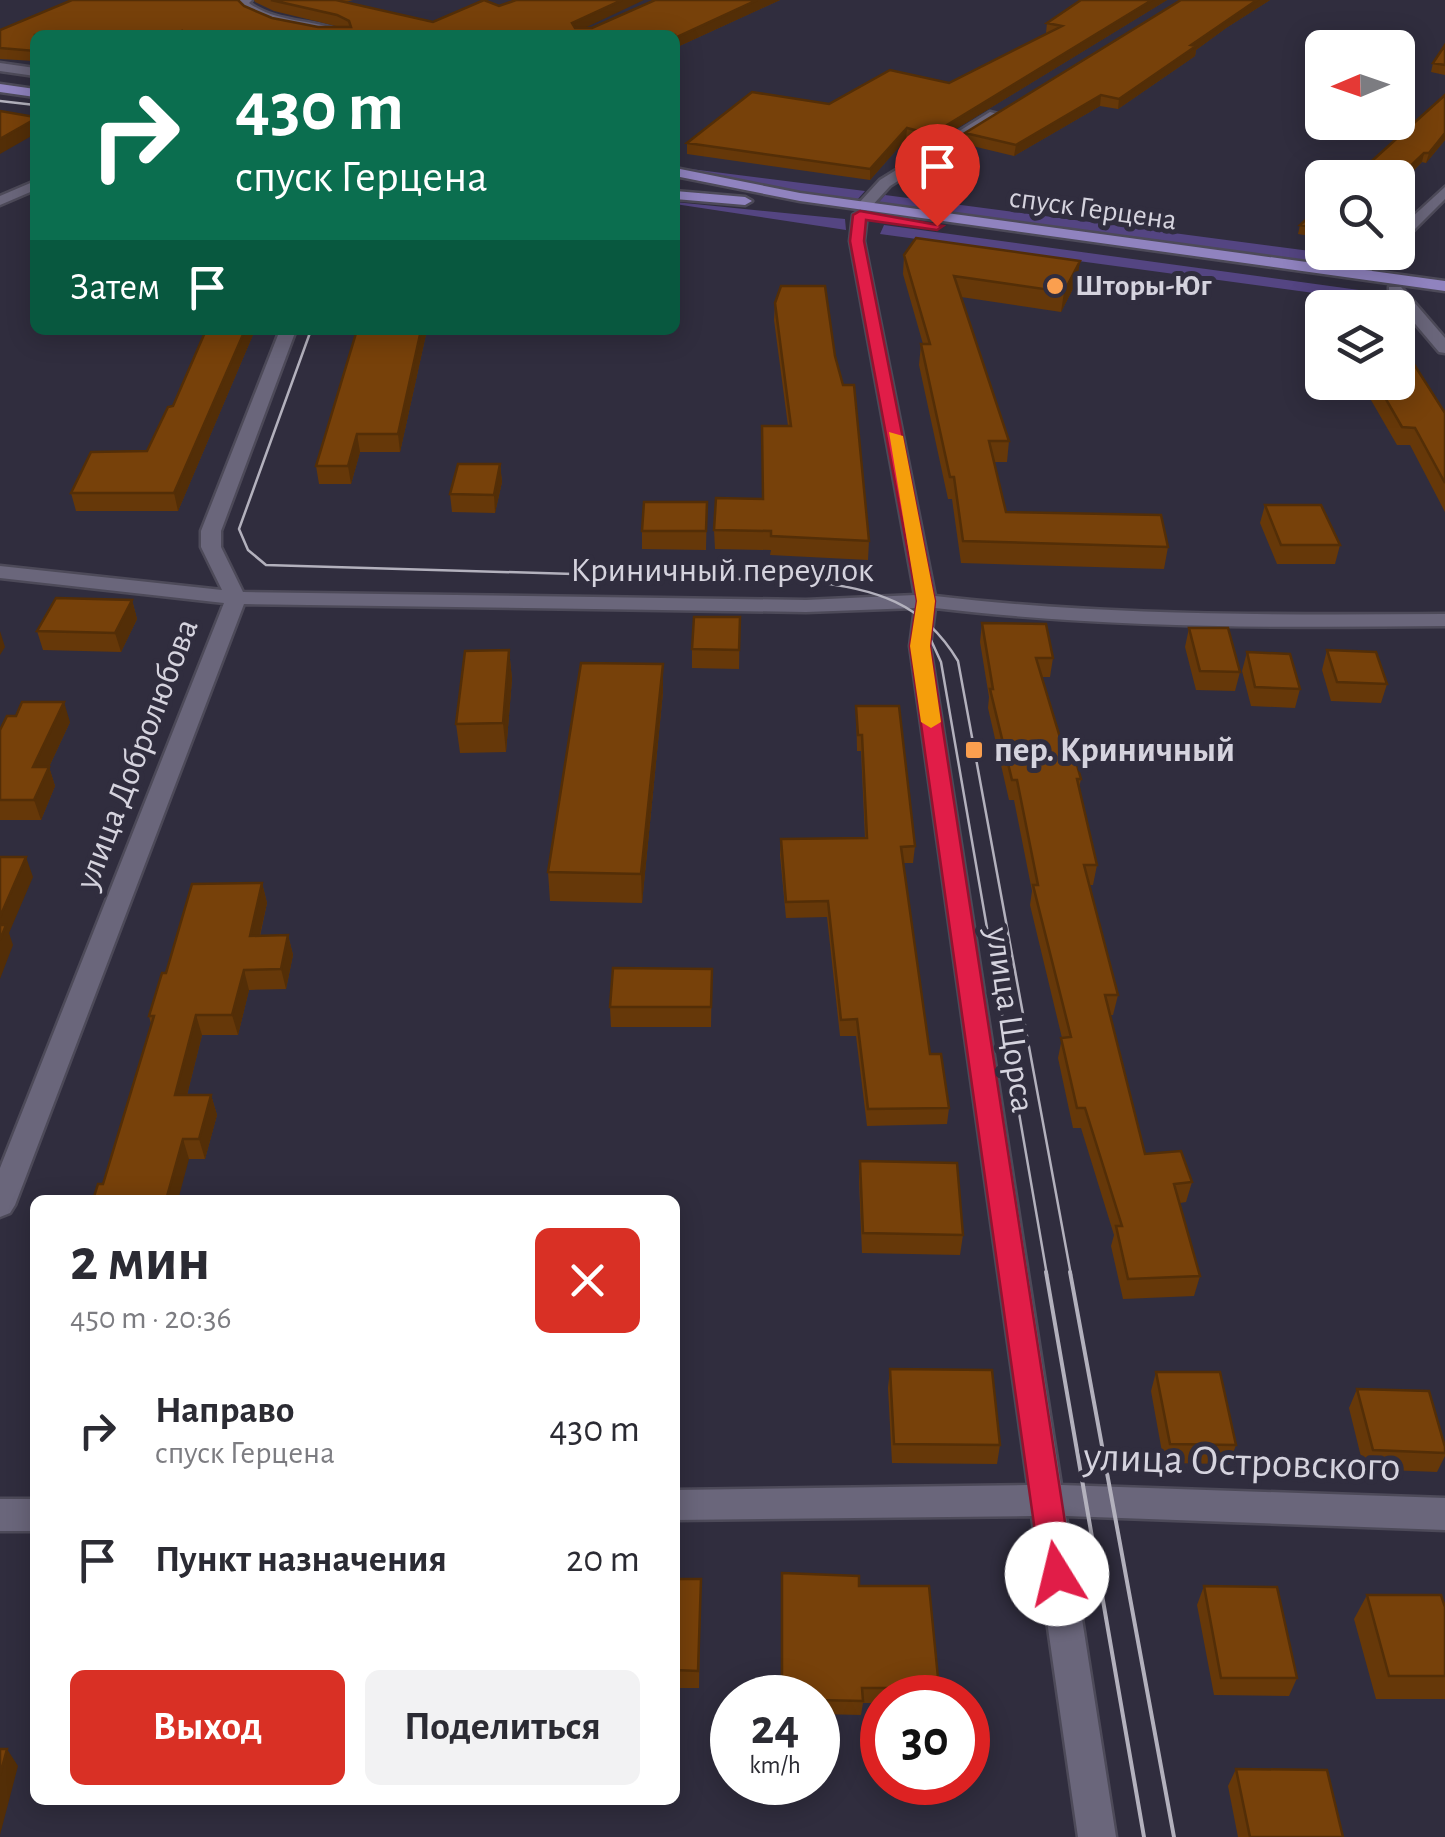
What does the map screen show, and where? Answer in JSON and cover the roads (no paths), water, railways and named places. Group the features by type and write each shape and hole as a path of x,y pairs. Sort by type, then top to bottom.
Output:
{"main road":[{"path":"0,88 30,91"},
{"name":"спуск Герцена","path":"680,173 862,210 1395,290"},
{"name":"спуск Герцена","path":"680,195 862,210 1445,286"},
{"name":"спуск Герцена","path":"1415,293 1445,297"}],"street":[{"path":"246,0 243,4 247,10 322,30"},
{"path":"0,68 30,71"},
{"path":"862,210 885,183 1000,112"},
{"path":"0,201 30,187"},
{"path":"1415,221 1445,191"},
{"name":"улица Щорса","path":"862,210 857,241 926,601 920,646 1096,1837"},
{"path":"1362,274 1366,270"},
{"path":"1415,312 1442,342"},
{"path":"1442,342 1445,318"},
{"name":"улица Добролюбова","path":"0,1205 236,598 211,547 211,531 286,335"},
{"name":"Криничный переулок","path":"0,572 236,598 806,606 926,601 1029,612 1445,620"},
{"name":"улица Островского","path":"680,1505 1046,1500 1445,1514"},
{"path":"0,1515 30,1515"}],"tram line":[{"path":"0,101 30,104"},
{"path":"309,335 239,529 248,550 266,565 810,581 856,589 895,602 929,624 944,641 958,661 1071,1275"},
{"path":"922,631 930,638 941,662 1047,1275"},
{"path":"1046,1272 1144,1837"},
{"path":"1070,1272 1174,1837"}],"place":[{"name":"Шторы-Юг","path":"1055,286"},
{"name":"пер. Криничный","path":"974,750"}]}
